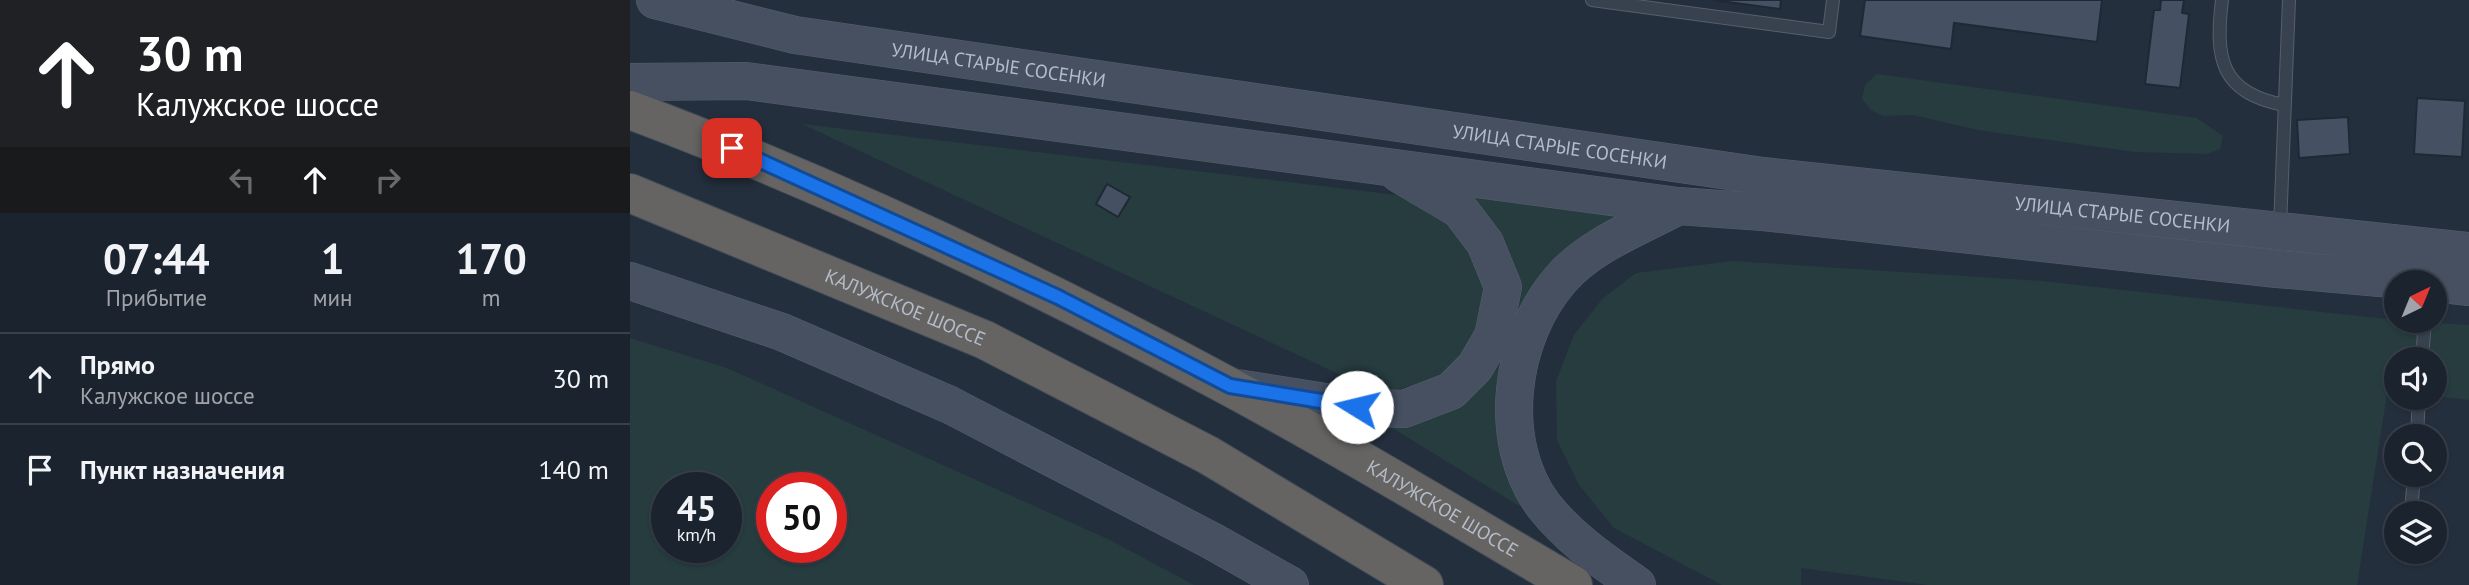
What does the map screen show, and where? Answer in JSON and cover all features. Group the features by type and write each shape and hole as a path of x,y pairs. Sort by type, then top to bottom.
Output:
{"highway":[{"name":"КАЛУЖСКОЕ ШОССЕ","path":"630,110 732,148 1046,291 1230,386 1573,585"},
{"name":"КАЛУЖСКОЕ ШОССЕ","path":"630,193 985,340 1208,455 1424,585"}],"main road":[{"name":"УЛИЦА СТАРЫЕ СОСЕНКИ","path":"655,0 795,35 1763,176 2469,251"},
{"name":"УЛИЦА СТАРЫЕ СОСЕНКИ","path":"630,82 746,81 1678,206 1763,212 2384,278"},
{"path":"1230,386 1357,407 1404,409 1451,391 1475,367 1493,336 1503,287 1485,243 1460,210 1383,165"},
{"path":"1637,585 1571,537 1543,504 1524,467 1516,426 1515,383 1524,343 1539,310 1562,277 1594,252 1678,206"},
{"path":"630,281 782,332 950,405 1290,585"},
{"path":"2447,284 2469,286"},
{"path":"1343,534 1397,585"}],"lane":[{"path":"1592,0 1829,32 1833,0"},
{"path":"2222,0 2218,34 2224,65 2237,86 2258,100 2284,105"},
{"path":"2280,231 2289,0"}],"green space":[{"path":"1877,74 2197,118 2223,136 2220,149 2207,154 2134,152 1978,130 1913,115 1883,116 1871,110 1862,99 1865,85"},
{"path":"802,124 1422,198 1477,246 1492,316 1443,378 1395,390 1360,384"},
{"path":"1467,190 1653,212 1565,267 1507,406 1557,529 1371,415 1418,415 1515,324 1515,283 1507,251 1491,222"},
{"path":"1733,261 2042,281 2384,319 2384,333 2447,333 2447,323 2469,325 2469,400 2447,397 2447,347 2384,347 2384,410 2357,585 1928,585 1801,568 1801,585 1722,585 1614,528 1579,485 1557,440 1556,381 1574,335 1603,298 1636,273"},
{"path":"630,338 727,368 1110,540 1194,585 630,585"}],"building":[{"path":"1713,0 1781,0 1780,9"},
{"path":"1865,0 2102,0 2097,42 1954,23 1951,49 1860,36"},
{"path":"2161,0 2184,0 2182,13 2189,14 2180,88 2145,84 2154,10 2160,10"},
{"path":"2417,98 2465,101 2462,157 2414,154"},
{"path":"2348,117 2350,154 2299,158 2297,120"},
{"path":"1107,184 1130,197 1118,217 1096,204"}],"route":[{"path":"732,148 1058,297 1230,386 1357,407"}]}
